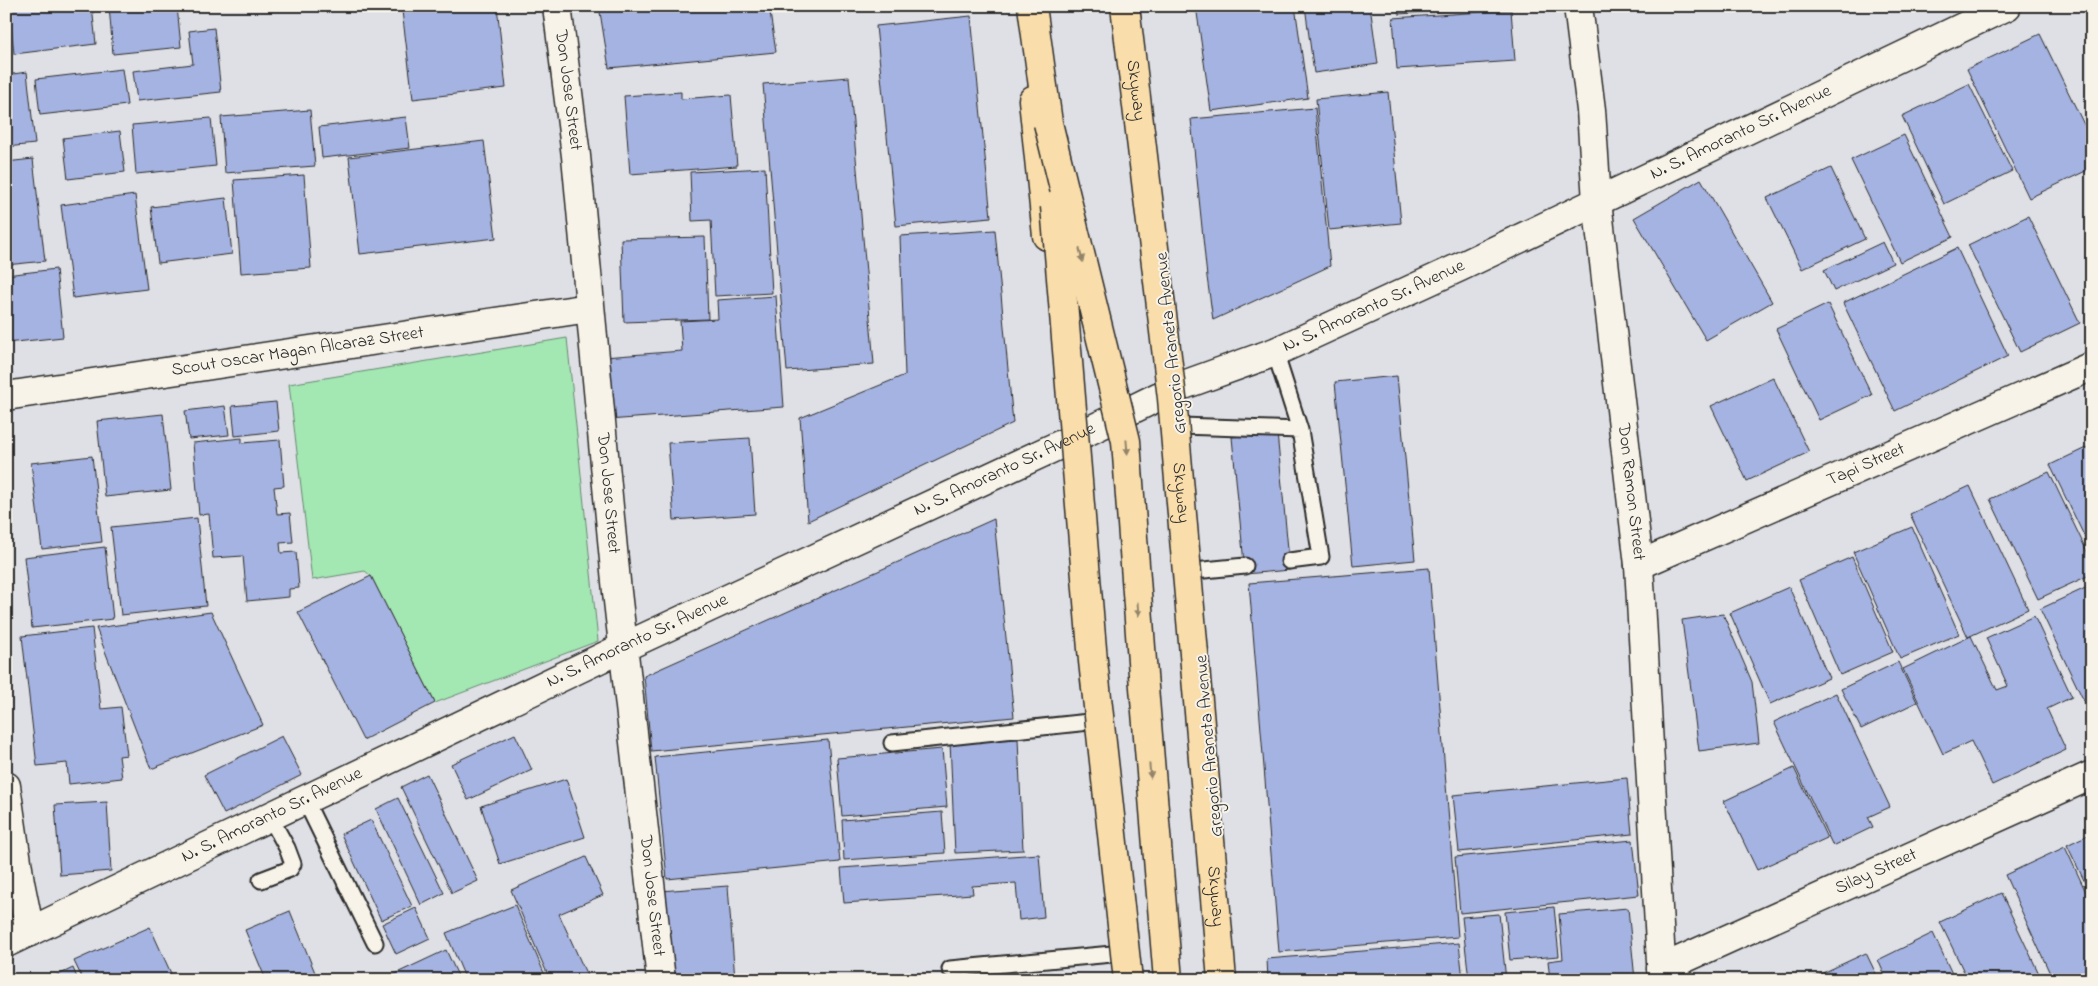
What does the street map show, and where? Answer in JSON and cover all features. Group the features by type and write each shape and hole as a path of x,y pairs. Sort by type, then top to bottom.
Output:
{"main road":[{"path":"1024,6 1068,441 1089,722 1114,967"},
{"path":"1032,6 1048,123 1092,661 1128,980"},
{"name":"Skyway","path":"1125,6 1172,398 1222,980"},
{"name":"Gregorio Araneta Avenue","path":"1132,6 1178,387 1231,980"},
{"path":"1048,123 1126,441 1142,676 1168,980"}],"street":[{"name":"Don Jose Street","path":"557,6 576,156 589,308 661,980"},
{"name":"Don Ramon Street","path":"1578,6 1591,110 1597,201 1638,565 1662,974"},
{"name":"N. S. Amoranto Sr. Avenue","path":"18,938 624,647 1068,441 1151,399 1178,387 1275,352 2007,6"},
{"name":"Scout Oscar Magan Alcaraz Street","path":"6,396 589,308"},
{"name":"Tapi Street","path":"1638,565 2092,366"},
{"name":"Silay Street","path":"1662,974 2092,775"},
{"path":"6,786 20,882 18,938"}],"lane":[{"path":"1275,352 1300,430 1321,557 1290,561"},
{"path":"1181,426 1300,430"},
{"path":"1194,571 1245,566"},
{"path":"892,743 1089,722"},
{"path":"305,800 375,942"},
{"path":"262,880 290,869 293,864 270,817"},
{"path":"950,969 1114,967"}],"green space":[{"path":"567,338 598,641 435,703 371,576 365,571 312,580 289,384"}],"building":[{"path":"9,6 92,6 96,44 14,54"},
{"path":"109,6 177,6 181,47 113,54"},
{"path":"443,6 497,6 506,88 413,99 402,11"},
{"path":"599,6 769,6 776,52 609,68"},
{"path":"1196,6 1295,6 1308,98 1211,111"},
{"path":"1305,6 1370,6 1378,64 1314,73"},
{"path":"1399,6 1504,6 1504,7 1399,14"},
{"path":"1511,10 1515,61 1397,69 1393,18"},
{"path":"971,16 991,217 896,226 876,26"},
{"path":"214,28 221,92 137,101 133,71 193,64 189,31"},
{"path":"2040,34 2092,141 2092,168 2029,198 1967,69"},
{"path":"122,69 127,105 40,115 36,79"},
{"path":"27,72 35,144 6,147 6,75"},
{"path":"849,77 874,364 787,371 763,84"},
{"path":"1969,84 2012,171 1944,204 1902,116"},
{"path":"681,92 681,99 731,95 737,166 630,174 624,96"},
{"path":"1388,92 1401,223 1329,230 1316,99"},
{"path":"1315,108 1330,266 1213,320 1191,119"},
{"path":"310,110 315,166 225,173 221,117"},
{"path":"406,117 410,148 322,158 319,127"},
{"path":"211,118 216,166 136,174 132,125"},
{"path":"120,131 125,172 68,179 63,138"},
{"path":"1904,135 1953,237 1900,262 1851,160"},
{"path":"484,141 496,238 360,254 349,157"},
{"path":"33,159 45,261 6,265 6,162"},
{"path":"765,168 772,293 715,296 711,220 692,221 690,172"},
{"path":"1831,168 1865,239 1802,269 1767,198"},
{"path":"304,175 311,268 241,273 234,180"},
{"path":"1701,179 1772,302 1706,340 1634,218"},
{"path":"135,195 147,289 73,298 61,205"},
{"path":"226,198 232,254 158,263 151,207"},
{"path":"2028,216 2080,323 2020,352 1968,245"},
{"path":"995,230 1013,423 808,521 800,418 905,375 900,236"},
{"path":"705,237 708,319 624,322 621,239"},
{"path":"1883,242 1893,263 1834,291 1824,270"},
{"path":"1957,248 2008,356 1895,411 1843,303"},
{"path":"56,269 63,337 6,343 6,275"},
{"path":"776,296 784,407 608,420 604,357 682,351 680,321 718,319 717,300"},
{"path":"1828,304 1872,395 1819,420 1776,329"},
{"path":"1397,376 1415,560 1353,566 1335,382"},
{"path":"1773,377 1809,452 1747,481 1711,406"},
{"path":"276,402 279,431 235,436 232,406"},
{"path":"225,406 229,435 189,439 185,411"},
{"path":"163,414 171,490 105,497 97,421"},
{"path":"1277,433 1290,570 1245,574 1232,437"},
{"path":"242,438 242,443 280,440 284,486 274,487 277,514 290,513 293,542 280,543 281,553 296,552 299,588 289,589 289,597 247,601 243,556 213,558 209,514 199,515 193,443"},
{"path":"750,438 755,514 674,520 668,443"},
{"path":"2092,445 2092,547 2090,548 2050,465"},
{"path":"92,456 102,542 42,549 31,463"},
{"path":"2049,472 2092,562 2092,574 2038,599 1990,499"},
{"path":"1970,486 2028,609 1968,637 1910,514"},
{"path":"197,518 206,606 121,615 111,527"},
{"path":"994,519 1014,717 651,751 644,676"},
{"path":"1912,527 1959,634 1900,659 1853,552"},
{"path":"105,547 113,619 32,628 24,557"},
{"path":"1852,557 1893,652 1840,675 1799,580"},
{"path":"1429,568 1458,937 1279,952 1249,583"},
{"path":"371,576 435,703 363,740 298,612"},
{"path":"2092,585 2092,718 2040,609"},
{"path":"1789,587 1829,678 1770,704 1730,613"},
{"path":"211,612 263,725 151,769 96,628"},
{"path":"1723,614 1752,682 1759,743 1699,751 1682,620"},
{"path":"2034,616 2072,697 2047,709 2066,750 1992,785 1971,741 1943,754 1903,669 1971,636 1997,690 2008,686 1986,638"},
{"path":"92,628 101,709 121,707 127,755 119,756 122,778 69,784 67,763 37,766 22,636"},
{"path":"1898,662 1917,702 1861,729 1841,689"},
{"path":"1836,693 1890,807 1868,817 1873,827 1833,846 1774,722"},
{"path":"515,734 532,770 468,800 451,764"},
{"path":"282,736 302,775 224,814 204,775"},
{"path":"1018,739 1023,850 955,853 950,742"},
{"path":"828,740 840,862 667,879 655,757"},
{"path":"942,749 947,807 842,816 837,758"},
{"path":"1794,768 1827,838 1757,870 1724,801"},
{"path":"427,774 478,881 452,893 401,787"},
{"path":"1627,778 1632,834 1459,852 1453,795"},
{"path":"566,779 585,837 500,864 481,806"},
{"path":"398,798 444,893 421,905 376,809"},
{"path":"107,802 111,871 60,875 55,805"},
{"path":"942,812 945,853 844,860 842,820"},
{"path":"371,820 412,906 381,920 341,834"},
{"path":"2092,833 2092,897 2067,845"},
{"path":"1633,840 1639,895 1460,913 1455,857"},
{"path":"2065,847 2092,905 2092,971 2072,980 2053,980 2005,875"},
{"path":"1039,854 1044,917 1019,920 1016,883 972,886 973,894 844,903 841,868"},
{"path":"586,857 603,895 559,914 589,980 550,980 511,890"},
{"path":"728,886 735,980 666,980 660,891"},
{"path":"2001,893 2042,980 1968,980 1940,922"},
{"path":"515,905 547,980 466,980 446,933"},
{"path":"1554,907 1559,956 1510,960 1505,912"},
{"path":"416,908 430,938 396,954 382,924"},
{"path":"1628,908 1635,980 1550,980 1548,961 1563,959 1559,914"},
{"path":"290,911 318,980 266,980 245,930"},
{"path":"1499,914 1506,980 1469,980 1462,917"},
{"path":"150,927 174,980 83,980 74,961"},
{"path":"1933,933 1955,980 1887,980 1878,960"},
{"path":"1459,943 1463,980 1268,980 1267,959"},
{"path":"446,950 460,980 382,980"},
{"path":"1866,953 1879,980 1812,980 1812,978"},
{"path":"73,968 78,980 48,980"}]}
